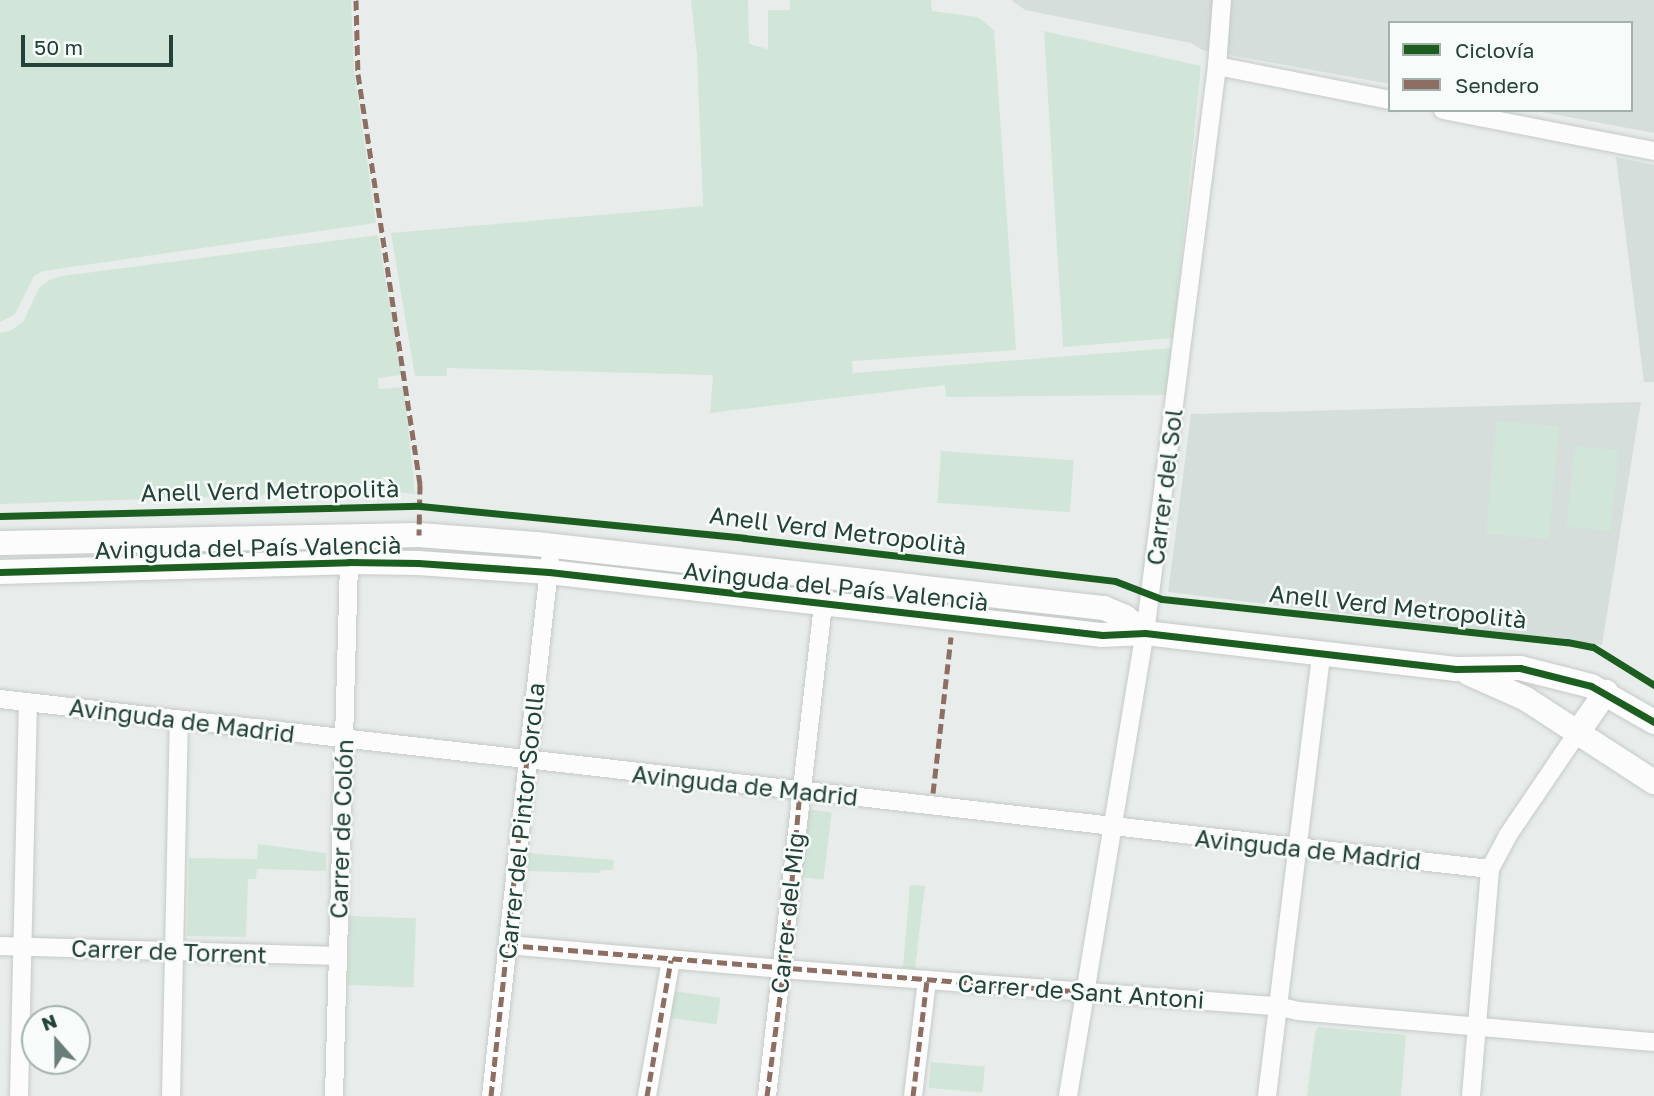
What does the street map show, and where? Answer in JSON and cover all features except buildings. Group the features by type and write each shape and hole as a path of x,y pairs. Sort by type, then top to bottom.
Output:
{"street":[{"name":"Carrer del Sol","path":"1068,1096 1145,633 1217,66 1222,0"},
{"path":"1217,66 1388,100"},
{"path":"1453,112 1654,151"},
{"name":"Avinguda del País Valencià","path":"0,544 419,535 552,546 1104,608 1125,617 1145,633"},
{"path":"349,562 353,548 370,536"},
{"name":"Carrer del Pintor Sorolla","path":"491,1096 552,546"},
{"name":"Avinguda del País Valencià","path":"0,572 349,562 418,563 549,572 1101,635 1145,633 1456,669 1520,667 1553,674 1606,692 1654,722"},
{"name":"Carrer de Colón","path":"334,1096 349,562"},
{"name":"Carrer del Mig","path":"767,1096 823,604"},
{"path":"1267,1096 1321,655"},
{"name":"Avinguda del País Valencià","path":"1456,669 1495,683 1526,699 1654,782"},
{"path":"1471,1096 1490,869 1508,835 1606,692"},
{"name":"Avinguda de Madrid","path":"0,699 1490,869"},
{"path":"19,1096 29,702"},
{"path":"171,1096 179,719"},
{"name":"Carrer de Sant Antoni","path":"508,945 782,969 1277,1006 1298,1011 1654,1042"},
{"name":"Carrer de Torrent","path":"0,946 338,956"},
{"path":"647,1096 671,960"},
{"path":"913,1096 927,980"}],"shaded area":[{"path":"1011,0 1654,0 1654,133 1542,112 1633,112 1633,21 1388,21 1388,84 1202,50 1191,43 1025,10"},
{"path":"1616,157 1654,165 1654,382 1644,382"},
{"path":"1641,402 1602,645 1168,592 1191,414"}],"green space":[{"path":"0,0 351,0 354,70 376,223 43,271 34,276 15,314 0,322"},
{"path":"691,0 748,0 749,44 768,49 768,10 790,10 790,0 931,0 932,11 978,17 994,30 1016,350 852,361 853,373 1172,348 1167,395 946,397 945,385 710,413 713,375 447,368 447,376 415,376 391,233 703,206 697,56"},
{"path":"1044,31 1201,66 1173,338 1063,347"},
{"path":"378,235 402,375 378,378 379,389 404,387 415,494 388,491 0,504 0,333 10,331 23,322 39,288 49,280 62,276"},
{"path":"1496,421 1559,426 1549,539 1486,534"},
{"path":"1575,446 1619,451 1610,531 1567,527"},
{"path":"941,451 1074,460 1070,512 937,503"},
{"path":"806,809 832,812 824,880 798,876"},
{"path":"258,844 326,853 326,871 257,869 256,879 248,879 246,937 187,936 189,858 257,859"},
{"path":"529,853 614,860 613,870 601,870 600,873 527,871"},
{"path":"910,885 925,886 915,969 903,968"},
{"path":"350,916 416,918 414,987 348,985"},
{"path":"673,991 721,998 717,1024 669,1018"},
{"path":"1318,1027 1406,1035 1401,1096 1307,1096 1315,1032"},
{"path":"931,1062 985,1067 983,1093 929,1088"}],"marked path":[{"path":"356,0 358,74 420,484 419,535"},
{"path":"933,793 951,637"},
{"path":"491,1096 527,760"},
{"path":"767,1096 785,959 800,791"},
{"path":"508,945 1085,992"},
{"path":"647,1096 671,960"},
{"path":"913,1096 927,980"}],"cycle path":[{"name":"Anell Verd Metropolità","path":"0,516 420,506 744,538 1115,581 1162,599 1567,642 1593,647 1654,685"},
{"path":"0,572 349,562 418,563 549,572 1102,635 1145,633 1456,669 1520,668 1591,686 1654,722"}]}
